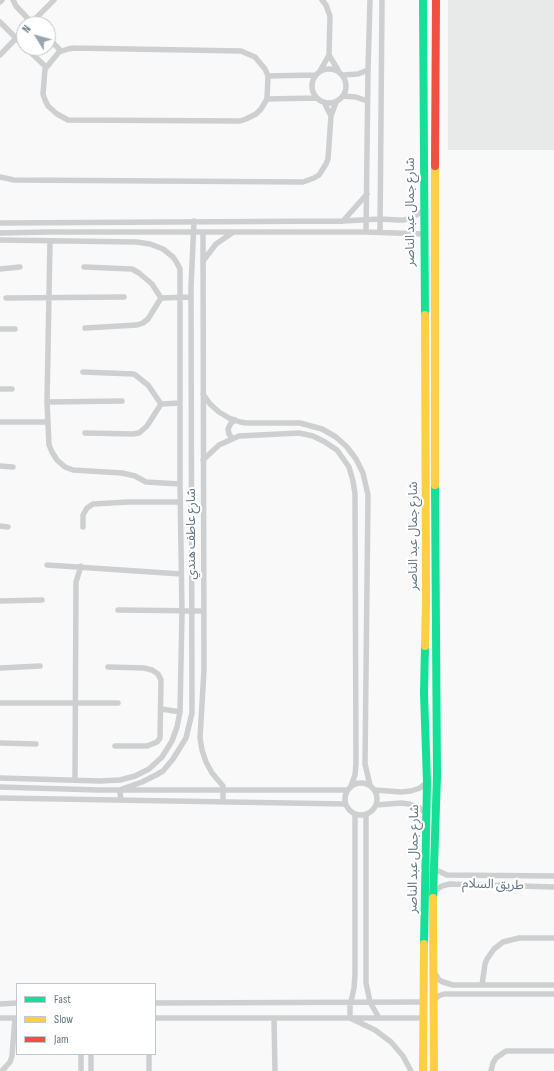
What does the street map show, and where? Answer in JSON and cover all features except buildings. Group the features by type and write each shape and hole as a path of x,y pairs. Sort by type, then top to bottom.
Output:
{"main road":[{"name":"شارع جمال عبد الناصر","path":"423,0 426,601 424,693 427,782 424,881 423,1071"},
{"name":"شارع جمال عبد الناصر","path":"434,1071 433,892 437,775 435,579 436,0"},
{"path":"425,578 431,582 435,579"},
{"path":"426,601 430,598 434,598 436,601"}],"street":[{"path":"12,0 25,16"},
{"path":"39,16 54,0"},
{"path":"0,177 14,180 303,182 314,178 323,170 326,164 328,158 331,116 336,102 343,96 346,86 343,76 338,71 329,55 330,16 322,0"},
{"path":"366,232 367,101 370,0"},
{"path":"380,232 382,0"},
{"path":"0,22 16,38 0,55"},
{"path":"56,46 61,51"},
{"path":"74,48 240,51 248,53 261,62 265,69 268,76 267,99 256,114 240,121 68,120 57,114 48,106 43,94 46,67 61,51 74,48"},
{"path":"316,98 313,93 312,80 329,55"},
{"path":"34,56 46,67"},
{"path":"268,76 317,73 329,68 338,71"},
{"path":"343,76 358,74 368,70"},
{"path":"343,96 356,97 367,101"},
{"path":"267,99 316,98 324,102 336,102"},
{"path":"324,102 331,116"},
{"path":"343,221 358,202 367,194"},
{"path":"0,223 343,221 367,219 404,220 423,211"},
{"name":"شارع عاطف هندي","path":"122,790 150,779 163,771 176,756 186,738 191,722 193,705 191,297 194,221"},
{"name":"شارع عاطف هندي","path":"203,232 204,670 201,744 206,762 212,773 221,783 224,790"},
{"path":"203,261 216,244 234,232"},
{"path":"0,233 380,232 423,234"},
{"path":"0,240 136,242 157,246 168,253 180,269 180,502 182,612 180,712 177,727 172,741 162,757 149,769 135,776 120,780 100,781 0,778"},
{"path":"50,241 47,402 49,445 52,452 57,460 73,470 122,473 135,476 146,482 180,484"},
{"path":"193,248 197,245 201,246 203,249"},
{"path":"0,269 20,267"},
{"path":"84,267 132,269 146,277 161,298"},
{"path":"6,298 124,297"},
{"path":"161,298 191,297"},
{"path":"85,328 137,325 143,323 148,319 161,298"},
{"path":"0,329 15,329"},
{"path":"83,372 134,374 148,384 161,404"},
{"path":"0,389 12,390"},
{"path":"203,394 224,416 235,420 246,423 300,423 322,429 336,437 347,447 356,459 363,473 368,495 365,764 370,785"},
{"path":"47,402 122,401"},
{"path":"161,404 180,403"},
{"path":"85,433 138,433 147,426 161,404"},
{"path":"232,438 228,434 228,429 231,423 235,420"},
{"path":"0,422 48,422"},
{"path":"0,787 122,790 224,790 349,788 360,782 370,785 375,790 377,797 376,805 372,811 366,814 355,814 349,810 345,804 345,796 349,788 355,775 356,763 355,494 351,474 345,461 337,450 326,442 313,436 292,433 246,435 232,438 219,445 204,460"},
{"path":"0,466 13,467"},
{"path":"83,527 83,515 87,508 93,504 180,502"},
{"path":"0,526 8,527"},
{"path":"47,565 81,566 181,574"},
{"path":"76,780 76,582 81,566"},
{"path":"0,601 42,600"},
{"path":"118,610 182,612 204,611"},
{"path":"0,668 40,666"},
{"path":"108,667 144,668 152,670 158,674 162,680 160,738 157,742 147,746 115,746"},
{"path":"0,703 118,703"},
{"path":"162,709 180,712"},
{"path":"0,743 36,744"},
{"path":"375,790 401,792 411,791 420,788 427,782"},
{"path":"121,800 119,796 122,790"},
{"path":"223,802 224,790"},
{"path":"0,798 345,804"},
{"path":"376,805 405,803 418,807 427,814"},
{"path":"350,1018 350,1002 354,988 355,814"},
{"path":"366,814 366,974 370,1002 379,1018"},
{"name":"طريق السلام","path":"434,869 440,873 451,875 554,876"},
{"path":"450,884 448,879 451,875"},
{"name":"طريق السلام","path":"433,892 442,886 450,884 554,887"},
{"path":"482,985 487,959 494,949 503,942 519,938 554,938"},
{"path":"434,972 439,980 453,985 554,985"},
{"path":"453,985 454,994"},
{"path":"354,988 360,990 367,988"},
{"path":"434,1001 441,995 454,994 554,994"},
{"path":"156,1003 424,1002"},
{"path":"0,1004 16,1004"},
{"path":"0,1018 16,1018 12,1056 10,1062 2,1071"},
{"path":"156,1018 424,1018"},
{"path":"274,1018 275,1071"},
{"path":"350,1018 375,1030 391,1042 403,1056 411,1071"},
{"path":"491,1071 496,1058 506,1051 554,1051"},
{"path":"81,1055 81,1071"},
{"path":"91,1055 91,1071"},
{"path":"149,1055 149,1071"}],"shaded area":[{"path":"448,0 554,0 554,150 448,150"}],"traffic: fast":[{"path":"423,0 425,315"},
{"path":"433,898 437,775 435,485"},
{"path":"424,944 427,782 424,693 425,646"}],"traffic: slow":[{"path":"435,166 435,485"},
{"path":"425,315 425,646"},
{"path":"433,898 434,1071"},
{"path":"423,1071 424,944"}],"traffic: jam":[{"path":"435,166 436,0"}]}
